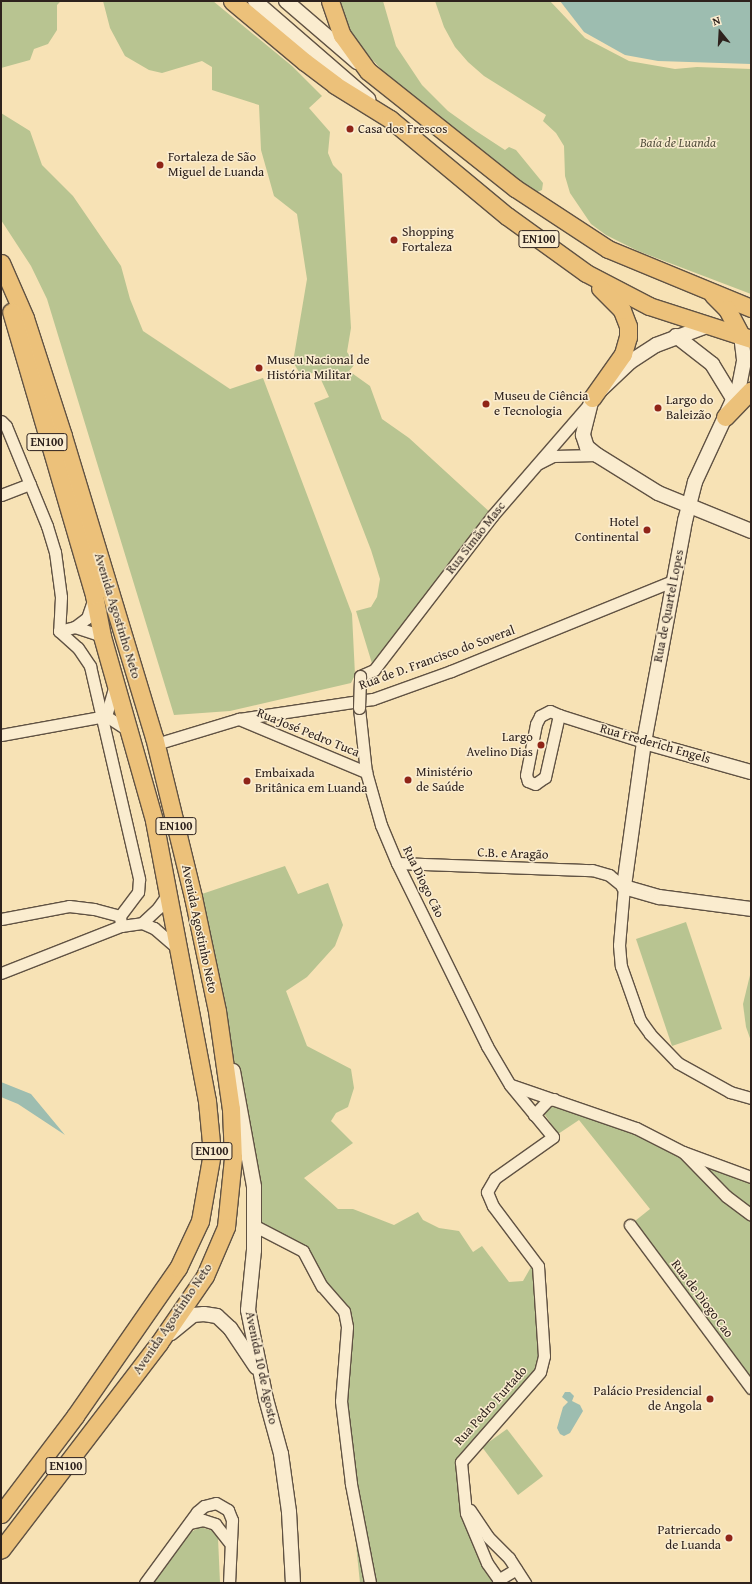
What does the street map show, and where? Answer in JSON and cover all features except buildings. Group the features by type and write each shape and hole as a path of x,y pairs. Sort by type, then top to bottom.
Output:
{"main road":[{"name":"EN100","path":"232,1 335,85 390,120 507,216 586,273 649,306 746,338"},
{"name":"EN100","path":"330,1 342,35 368,71 528,197 608,249 751,308"},
{"name":"Avenida Agostinho Neto","path":"1,263 25,318 63,436 156,744 193,897 217,1011 233,1133 232,1183 226,1227 205,1276 159,1343 1,1550"},
{"path":"586,273 622,310 628,326 623,354 591,401"},
{"path":"701,287 719,300 746,338"},
{"name":"Avenida Agostinho Neto","path":"1,288 12,316 94,595 102,636 153,812 169,892 177,948 210,1118 211,1165 200,1221 186,1253 169,1283 75,1416 1,1514"},
{"path":"707,326 732,319 751,318"},
{"path":"725,417 751,390"}],"street":[{"path":"255,1 390,120"},
{"path":"286,1 368,71"},
{"path":"707,326 676,336 640,353 591,401 583,435 587,447 597,455 665,496 688,507 751,531"},
{"path":"676,336 712,364 734,400"},
{"name":"Rua de Quartel Lopes","path":"624,887 644,742 688,507 695,482 734,400 744,361 746,338"},
{"name":"Rua Simão Masc","path":"360,676 374,670 530,469 591,401"},
{"path":"1,420 6,426 30,484 55,552 61,597 59,631"},
{"path":"530,469 553,456 597,455"},
{"path":"665,496 680,492 695,482"},
{"path":"1,495 30,484"},
{"name":"Rua de D. Francisco do Soveral","path":"156,744 239,719 373,699 451,671 673,581"},
{"path":"59,631 75,627 86,618 94,595"},
{"path":"75,627 102,636"},
{"path":"1,973 120,921 138,892 139,883 104,716 90,666 78,648 59,631"},
{"name":"Rua Diogo Cão","path":"360,676 359,708 366,772 381,825 397,863 466,1006 510,1085"},
{"path":"104,716 112,700 115,680"},
{"path":"547,712 559,715 545,777 538,784 531,783 526,775 538,720 547,712"},
{"name":"Rua Frederich Engels","path":"559,715 644,742 751,772"},
{"path":"1,734 104,716 131,732"},
{"name":"Rua José Pedro Tuca","path":"239,719 366,772"},
{"path":"751,763 751,772"},
{"name":"C.B. e Aragão","path":"397,863 592,870 609,875 624,887"},
{"path":"751,909 660,897 624,887 619,945 621,966 640,1020 654,1039 678,1064 723,1089 751,1098"},
{"path":"142,923 158,908 169,892"},
{"path":"1,919 69,906 94,909 120,921 142,923 154,928 177,948"},
{"name":"Avenida 10 de Agosto","path":"217,1011 246,1136 254,1187 255,1226 248,1310 261,1375 280,1454 289,1512 293,1583"},
{"path":"510,1085 534,1115 548,1100 554,1099"},
{"path":"510,1085 636,1128 683,1152 751,1177"},
{"name":"Rua Pedro Furtado","path":"499,1581 484,1557 463,1502 460,1468 465,1456 544,1365 538,1266 493,1206 487,1192 495,1178 553,1137 534,1115"},
{"path":"683,1152 726,1196 751,1215"},
{"path":"255,1226 303,1251 322,1286 344,1311 347,1327 340,1401 351,1484 370,1583"},
{"name":"Rua de Diogo Cao","path":"630,1226 751,1388"},
{"path":"159,1343 193,1315 217,1316 230,1328 261,1375"},
{"path":"463,1502 516,1569 525,1583"},
{"path":"145,1583 204,1506 222,1504 232,1520 229,1542 229,1583"},
{"path":"190,1523 203,1520 215,1524 229,1542"},
{"path":"484,1557 497,1545"},
{"path":"499,1581 516,1569"}],"green space":[{"path":"1,1 61,1 57,5 57,30 48,44 34,49 30,60 1,68"},
{"path":"103,1 213,1 292,66 322,96 309,108 330,132 328,153 333,165 342,174 351,328 347,352 355,364 349,371 370,386 382,419 409,438 493,515 374,670 356,611 371,607 377,597 380,579 371,550 314,403 329,397 317,371 302,377 293,362 307,279 297,214 274,196 261,150 259,105 212,90 212,67 202,61 162,73 149,70 125,56 110,28"},
{"path":"333,1 383,1 396,46 422,85 448,111 476,131 505,150 509,147 516,150 543,183 542,190 535,193 494,164 383,71 349,35"},
{"name":"Baía de Luanda","path":"435,1 550,1 585,38 629,61 675,69 697,67 751,69 751,294 638,251 606,235 591,224 570,193 565,176 564,146 556,133 543,121 546,115 484,76 468,62 455,47 444,27"},
{"path":"1,113 30,131 42,165 73,196 121,266 130,299 143,331 230,389 263,378 352,614 355,675 351,683 230,711 174,715 47,299 31,266 1,220"},
{"path":"285,866 298,894 328,883 343,925 335,946 307,977 286,991 307,1046 351,1069 354,1088 348,1107 336,1113 331,1121 353,1143 304,1178 338,1209 353,1209 394,1225 418,1212 423,1220 439,1228 459,1231 473,1252 482,1246 509,1282 523,1281 535,1260 544,1365 465,1455 463,1502 501,1583 360,1583 345,1438 347,1327 309,1259 255,1226 193,897"},
{"path":"686,922 722,1029 672,1046 636,939"},
{"path":"751,971 751,1041 746,1027 743,1004"},
{"path":"554,1099 751,1177 751,1388 630,1225 650,1209 579,1120 558,1134 543,1112"},
{"path":"507,1429 543,1476 518,1495 482,1447"},
{"path":"200,1527 214,1531 218,1538 220,1583 153,1583 191,1532"}],"shaded area":[{"path":"560,1 751,1 751,64 658,61 625,55 584,32"},
{"path":"1,1082 31,1094 65,1135 18,1104 1,1097"},
{"path":"565,1392 570,1392 574,1396 572,1401 580,1405 583,1411 570,1433 564,1436 560,1434 557,1428 563,1407 568,1402 562,1397"}],"place":[{"name":"Casa dos Frescos","path":"350,129"},
{"name":"Fortaleza de São Miguel de Luanda","path":"160,165"},
{"name":"Shopping Fortaleza","path":"394,240"},
{"name":"Museu Nacional de História Militar","path":"259,368"},
{"name":"Museu de Ciência e Tecnologia","path":"486,404"},
{"name":"Largo do Baleizão","path":"658,408"},
{"name":"Hotel Continental","path":"647,530"},
{"name":"Largo Avelino Dias","path":"541,745"},
{"name":"Ministério de Saúde","path":"408,780"},
{"name":"Embaixada Britânica em Luanda","path":"247,781"},
{"name":"Palácio Presidencial de Angola","path":"710,1399"},
{"name":"Patriercado de Luanda","path":"729,1538"}]}
